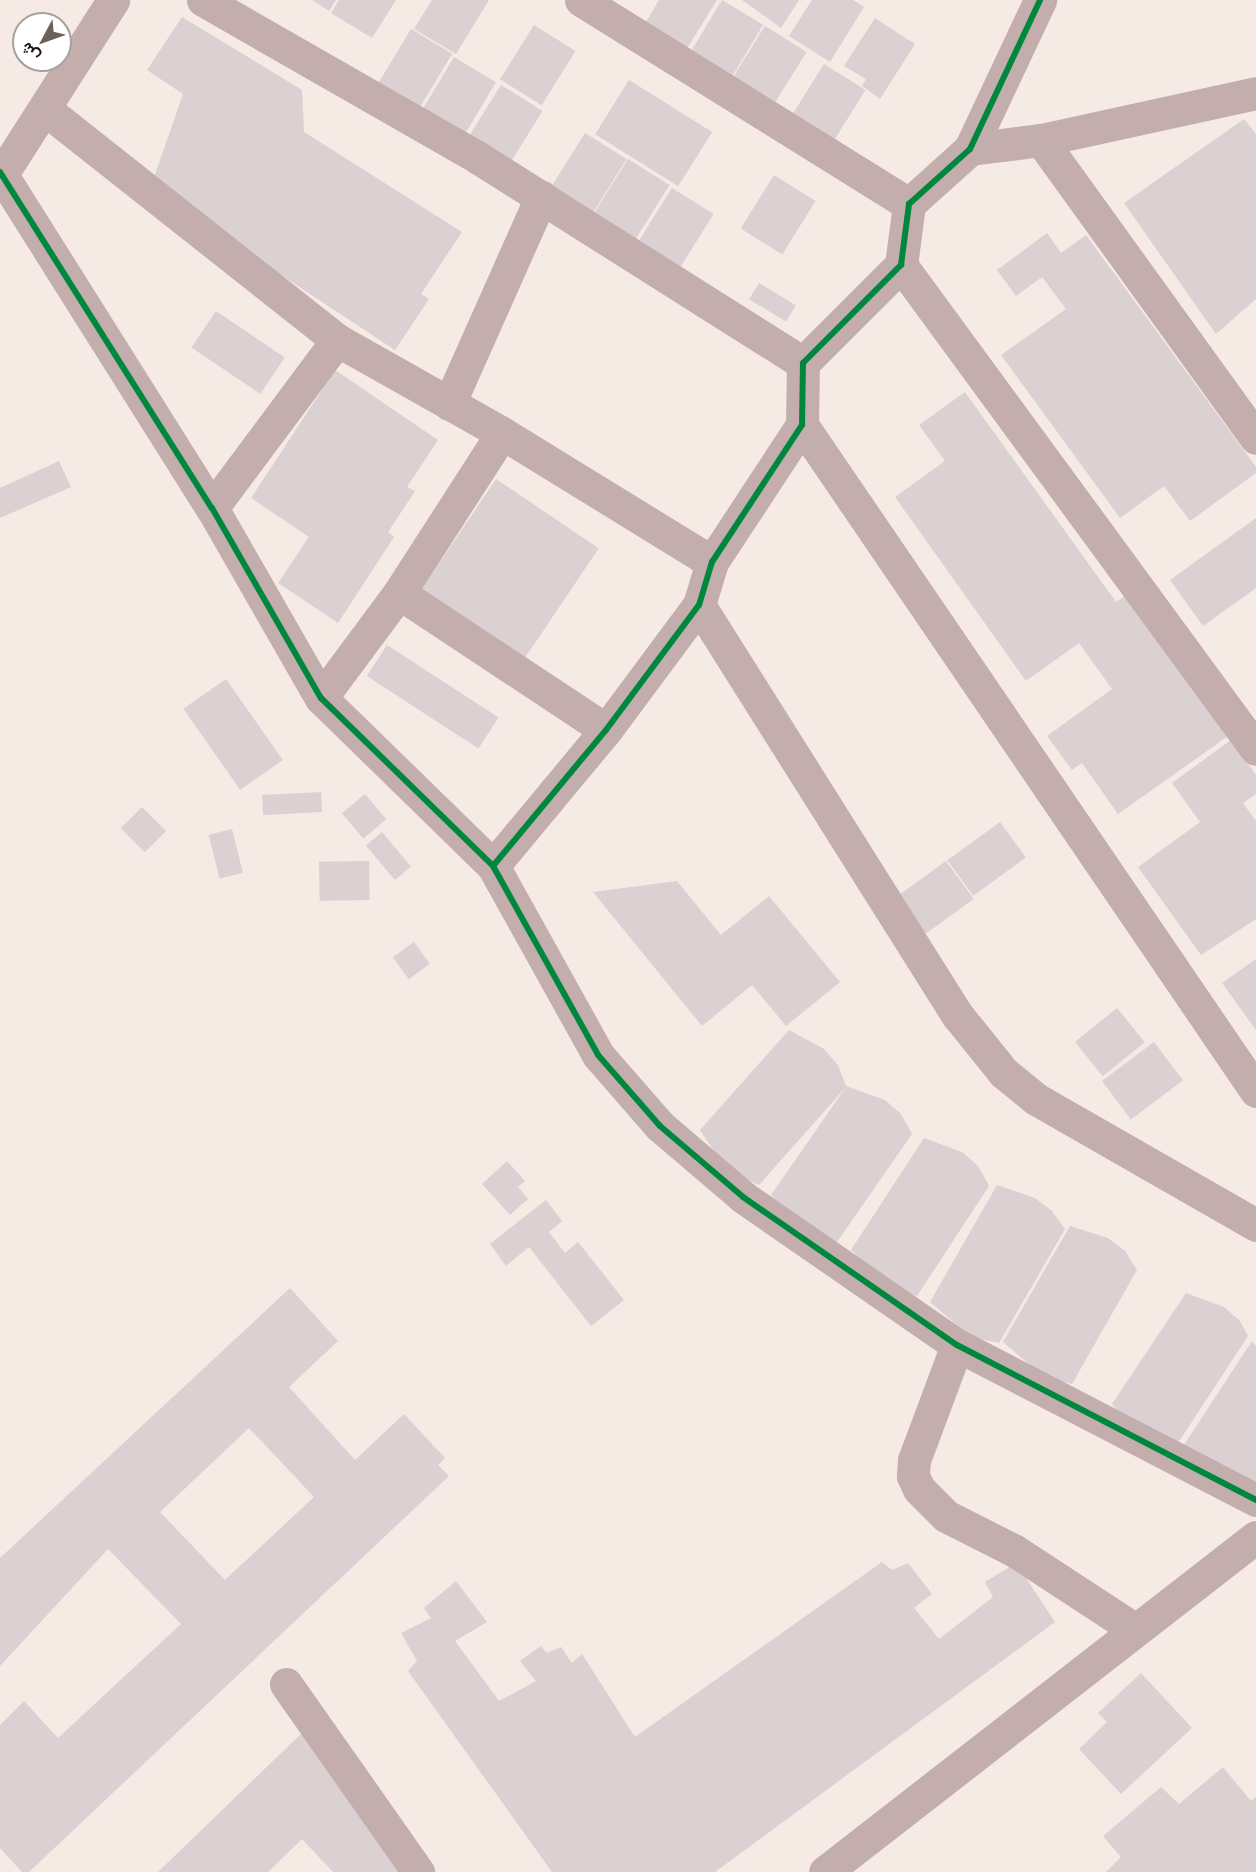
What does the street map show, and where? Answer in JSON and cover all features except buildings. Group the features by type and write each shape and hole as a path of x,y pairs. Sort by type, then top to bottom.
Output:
{"street":[{"path":"113,0 46,110 0,175 212,508 321,698 493,866 598,1055 660,1126 743,1197 957,1345 1256,1500"},
{"path":"203,0 541,197 803,363"},
{"path":"581,0 909,204"},
{"path":"493,866 606,730 699,605 712,562 802,425 803,363 902,265 909,204 970,149 1040,0"},
{"path":"970,149 1041,140 1255,96"},
{"path":"46,110 337,340 502,433 712,562"},
{"path":"1041,140 1256,438"},
{"path":"449,404 541,197"},
{"path":"902,265 1256,749"},
{"path":"212,508 337,340"},
{"path":"802,425 1256,1091"},
{"path":"321,698 399,593 502,433"},
{"path":"399,593 606,730"},
{"path":"699,605 958,1016 1004,1073 1035,1099 1256,1225"},
{"path":"957,1345 914,1460 913,1476 919,1490 946,1516 1015,1551 1134,1629"},
{"path":"825,1872 1134,1629 1256,1537"},
{"path":"286,1684 418,1872"}],"cycle path":[{"path":"493,866 606,730 699,605 712,562 802,425 803,363 901,265 909,204 970,149 1040,0"},
{"path":"0,172 212,508 321,698 493,866 598,1055 660,1126 743,1197 957,1345 1256,1500"}]}
